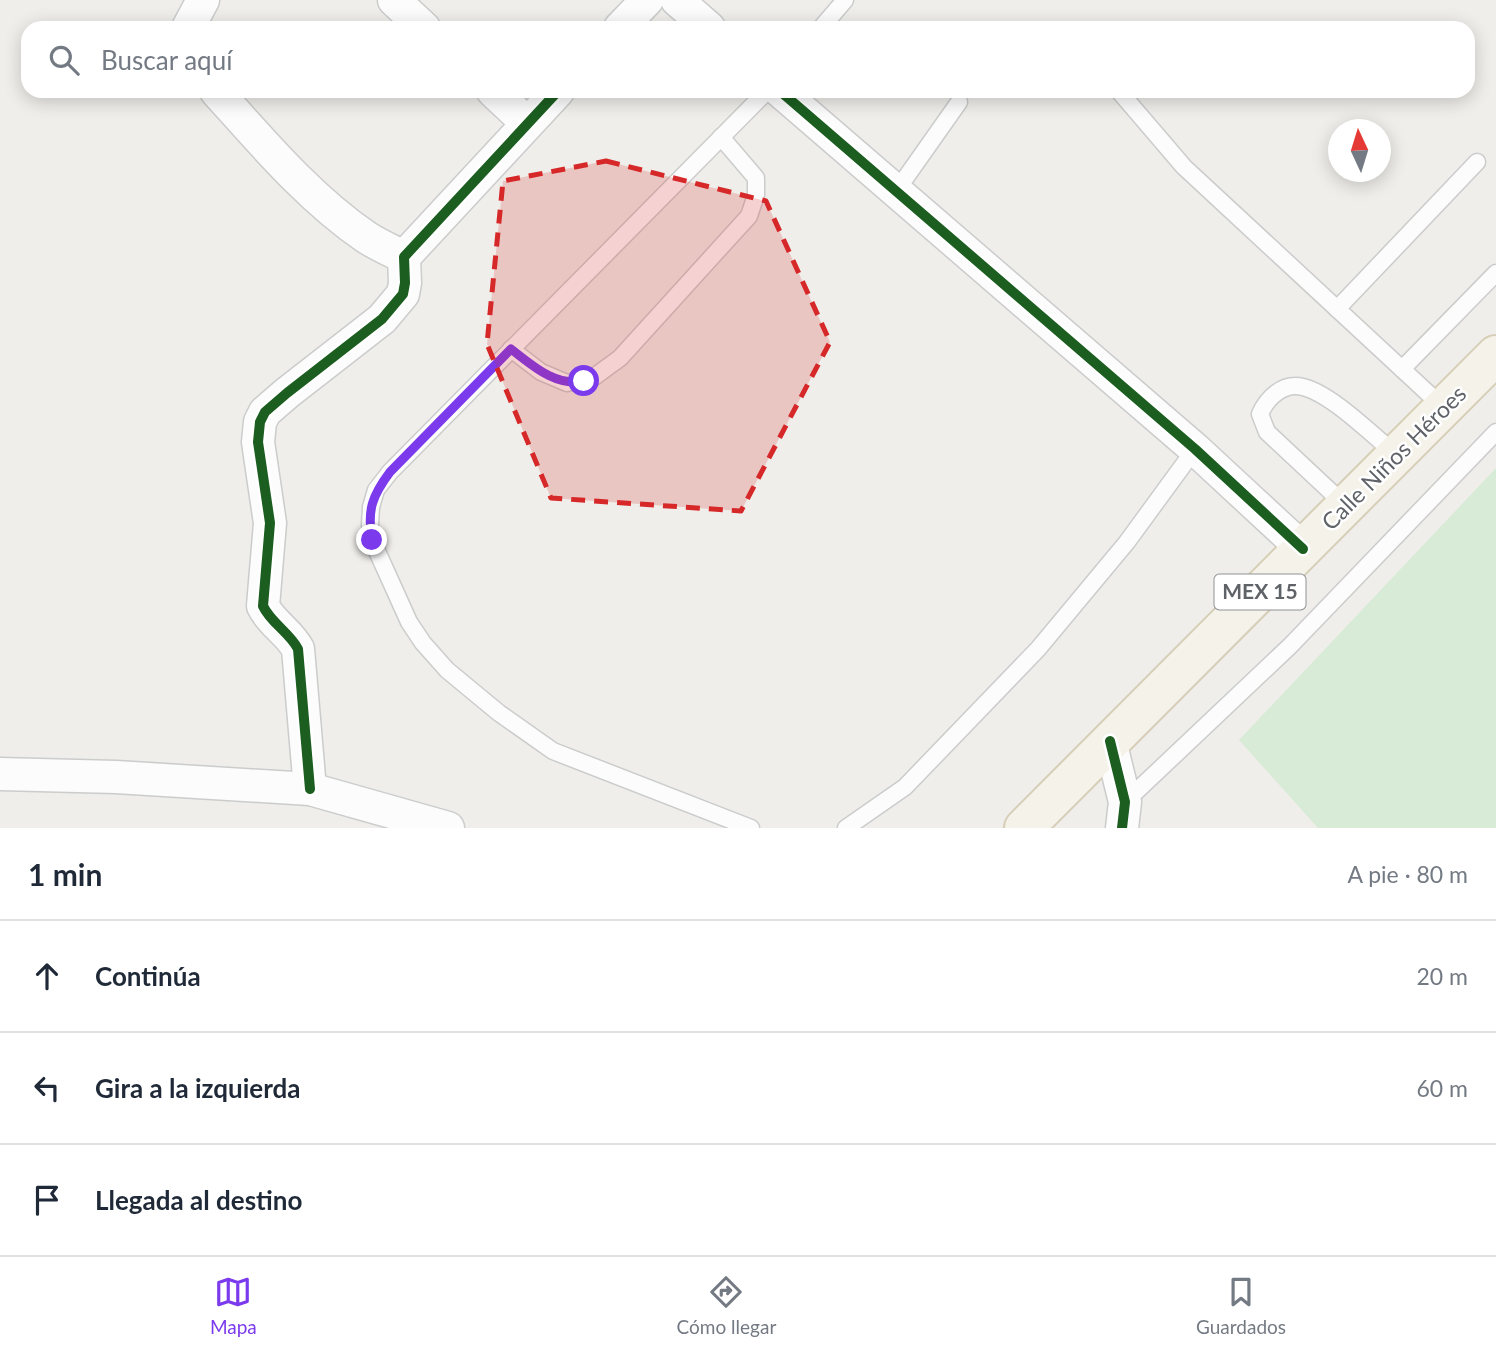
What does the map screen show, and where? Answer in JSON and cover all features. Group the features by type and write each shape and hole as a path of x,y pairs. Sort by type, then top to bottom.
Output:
{"main road":[{"name":"Calle Niños Héroes","path":"1024,828 1496,355"}],"street":[{"path":"192,21 203,0"},
{"path":"394,0 416,21"},
{"path":"627,21 647,0"},
{"path":"677,0 701,21"},
{"path":"222,98 271,153 307,188 368,238 404,257"},
{"path":"501,98 527,122"},
{"path":"310,789 298,649 267,615 263,606 270,523 258,442 260,422 265,412 280,399 382,319 403,294 404,257 551,98"},
{"path":"788,98 1195,449 1303,549"},
{"path":"1110,741 1124,815"},
{"path":"0,774 117,777 310,789 448,828"}],"lane":[{"path":"827,21 845,0"},
{"path":"751,828 553,751 499,713 447,670 409,622 372,540 370,525 376,490 390,472 759,98"},
{"path":"1125,98 1184,167 1444,408"},
{"path":"897,190 959,102"},
{"path":"511,349 541,372 567,383 594,377 620,358 740,226 753,207 756,178 721,137"},
{"path":"1338,309 1477,162"},
{"path":"1402,369 1496,273"},
{"path":"1346,506 1267,432 1260,414 1272,395 1297,386 1306,387 1334,403 1397,455"},
{"path":"1124,815 1496,432"},
{"path":"846,828 905,787 1038,649 1127,542 1195,449"}],"highlighted area":[{"path":"606,161 766,201 830,342 741,511 551,498 487,344 503,181"}],"green space":[{"path":"1496,468 1496,828 1318,828 1239,740"}],"cycle path":[{"path":"310,789 298,649 263,606 270,523 258,442 260,422 265,412 287,393 382,319 403,294 404,257 552,98"},
{"path":"788,98 1195,449 1303,549"},
{"path":"1110,741 1125,802 1122,828"}],"route":[{"path":"372,540 371,507 376,490 390,472 511,349 541,372 567,383 584,381"}]}
